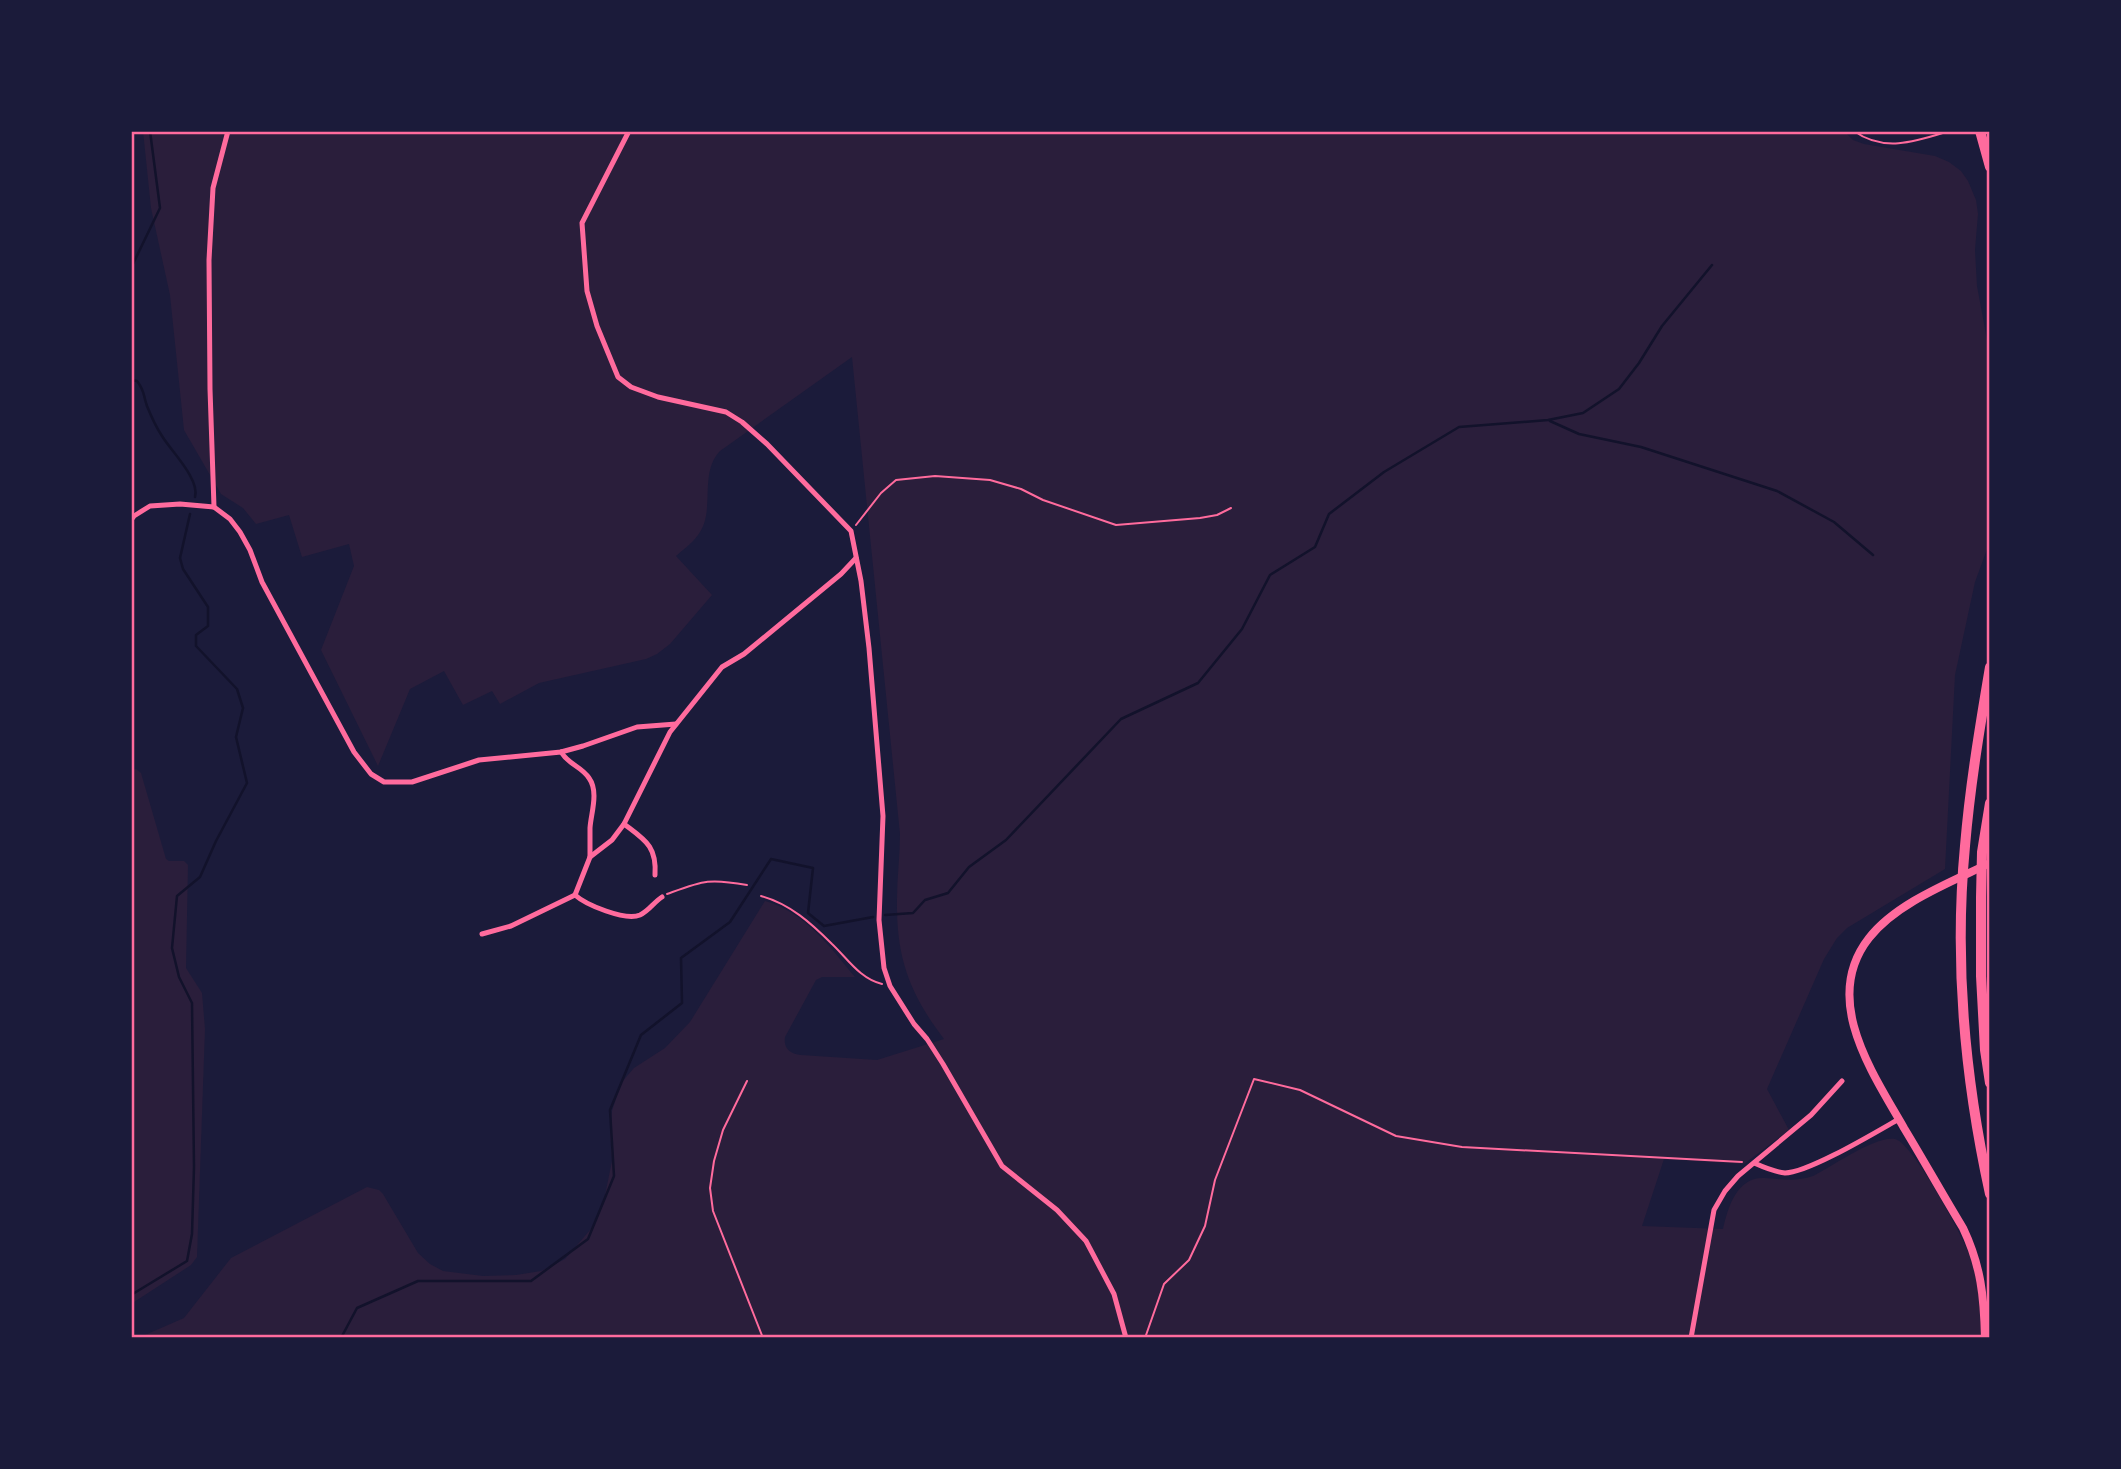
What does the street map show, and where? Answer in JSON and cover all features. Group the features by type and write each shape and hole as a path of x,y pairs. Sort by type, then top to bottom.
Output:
{"highway":[{"path":"1980,131 1990,167"},
{"path":"1990,667 1965,847 1961,908 1961,976 1967,1056 1977,1135 1990,1194"},
{"path":"1990,803 1982,852 1981,976 1985,1050 1990,1083"}],"main road":[{"path":"1985,1338 1984,1299 1974,1251 1867,1065 1855,1034 1850,1007 1850,979 1858,955 1876,930 1907,905 1990,863"}],"street":[{"path":"214,507 209,389 209,260 213,188 228,131"},
{"path":"629,131 582,223 587,291 597,326 618,377 631,387 658,397 726,412 742,422 777,453 851,531 869,648 883,816 880,920 884,968 890,986 943,1064 1002,1166 1058,1210 1086,1241 1114,1294 1126,1338"},
{"path":"131,520 150,506 180,504 214,507 230,519 250,550 262,582 354,752 371,774 384,782 412,782 478,760 561,752 637,727 676,724"},
{"path":"590,857 612,840 624,824 676,724 722,667 744,654 841,574 856,558"},
{"path":"482,934 511,926 575,895 590,857 594,794 591,781 581,769 567,761 561,752"},
{"path":"624,824 654,852 655,875"},
{"path":"575,895 594,906 624,916 637,917 662,897"},
{"path":"1691,1338 1714,1210 1725,1191 1738,1176 1811,1115 1842,1081"},
{"path":"1754,1163 1786,1173 1798,1170 1899,1119"}],"path":[{"path":"1854,131 1869,140 1894,145 1950,131"},
{"path":"851,531 881,493 896,480 934,476 990,480 1116,525 1200,518 1217,515 1231,508"},
{"path":"662,897 701,881 747,885"},
{"path":"761,896 793,909 833,944 857,970 877,983 890,986"},
{"path":"1144,1338 1164,1283 1189,1260 1205,1226 1215,1180 1254,1079 1300,1090 1396,1136 1462,1147 1754,1163"},
{"path":"747,1081 723,1130 710,1188 713,1211 763,1338"}],"shaded area":[{"path":"143,131 1844,131 1853,140 1864,144 1935,156 1949,162 1961,171 1968,181 1976,200 1978,214 1975,250 1977,286 1990,356 1990,541 1975,582 1955,675 1945,869 1847,928 1824,959 1767,1089 1789,1130 1744,1164 1664,1159 1642,1226 1723,1229 1735,1195 1747,1182 1764,1178 1807,1178 1865,1147 1895,1139 1904,1145 1928,1178 1973,1262 1980,1289 1982,1338 138,1338 184,1318 231,1258 367,1187 383,1194 418,1253 443,1271 483,1276 516,1275 541,1271 565,1259 591,1229 603,1205 612,1161 612,1111 621,1083 634,1068 665,1048 690,1022 765,901 792,913 804,922 826,942 855,977 822,977 816,980 785,1037 788,1050 801,1055 877,1060 944,1039 913,990 899,939 897,899 900,834 852,357 720,451 714,460 708,480 704,523 695,539 676,556 712,595 670,644 646,659 539,683 500,704 492,691 463,705 444,671 410,689 378,766 321,650 354,566 349,544 302,557 289,515 256,524 243,508 221,494 184,430 170,295 151,208"},
{"path":"136,769 141,773 166,859 184,861 188,865 186,968 202,993 205,1029 197,1257 191,1265 131,1304 131,770"}],"waterway":[{"path":"131,268 160,208 150,131"},
{"path":"885,915 913,913 925,900 948,893 969,867 1006,840 1121,719 1198,683 1242,629 1270,575 1315,547 1329,514 1384,472 1459,427 1548,420 1583,413 1619,389 1662,326 1712,265"},
{"path":"131,380 140,384 158,429 193,482 195,497"},
{"path":"1550,421 1579,434 1641,447 1777,491 1834,522 1873,555"},
{"path":"131,1295 187,1261 192,1234 194,1167 192,1003 179,977 172,948 177,896 200,877 247,783 236,737 243,708 237,689 196,646 196,635 208,626 208,607 183,569 180,558 190,514"},
{"path":"341,1338 357,1308 418,1281 531,1281 588,1239 614,1176 610,1110 641,1035 682,1003 681,958 730,922 771,859 813,868 808,913 824,926 873,917"}]}
